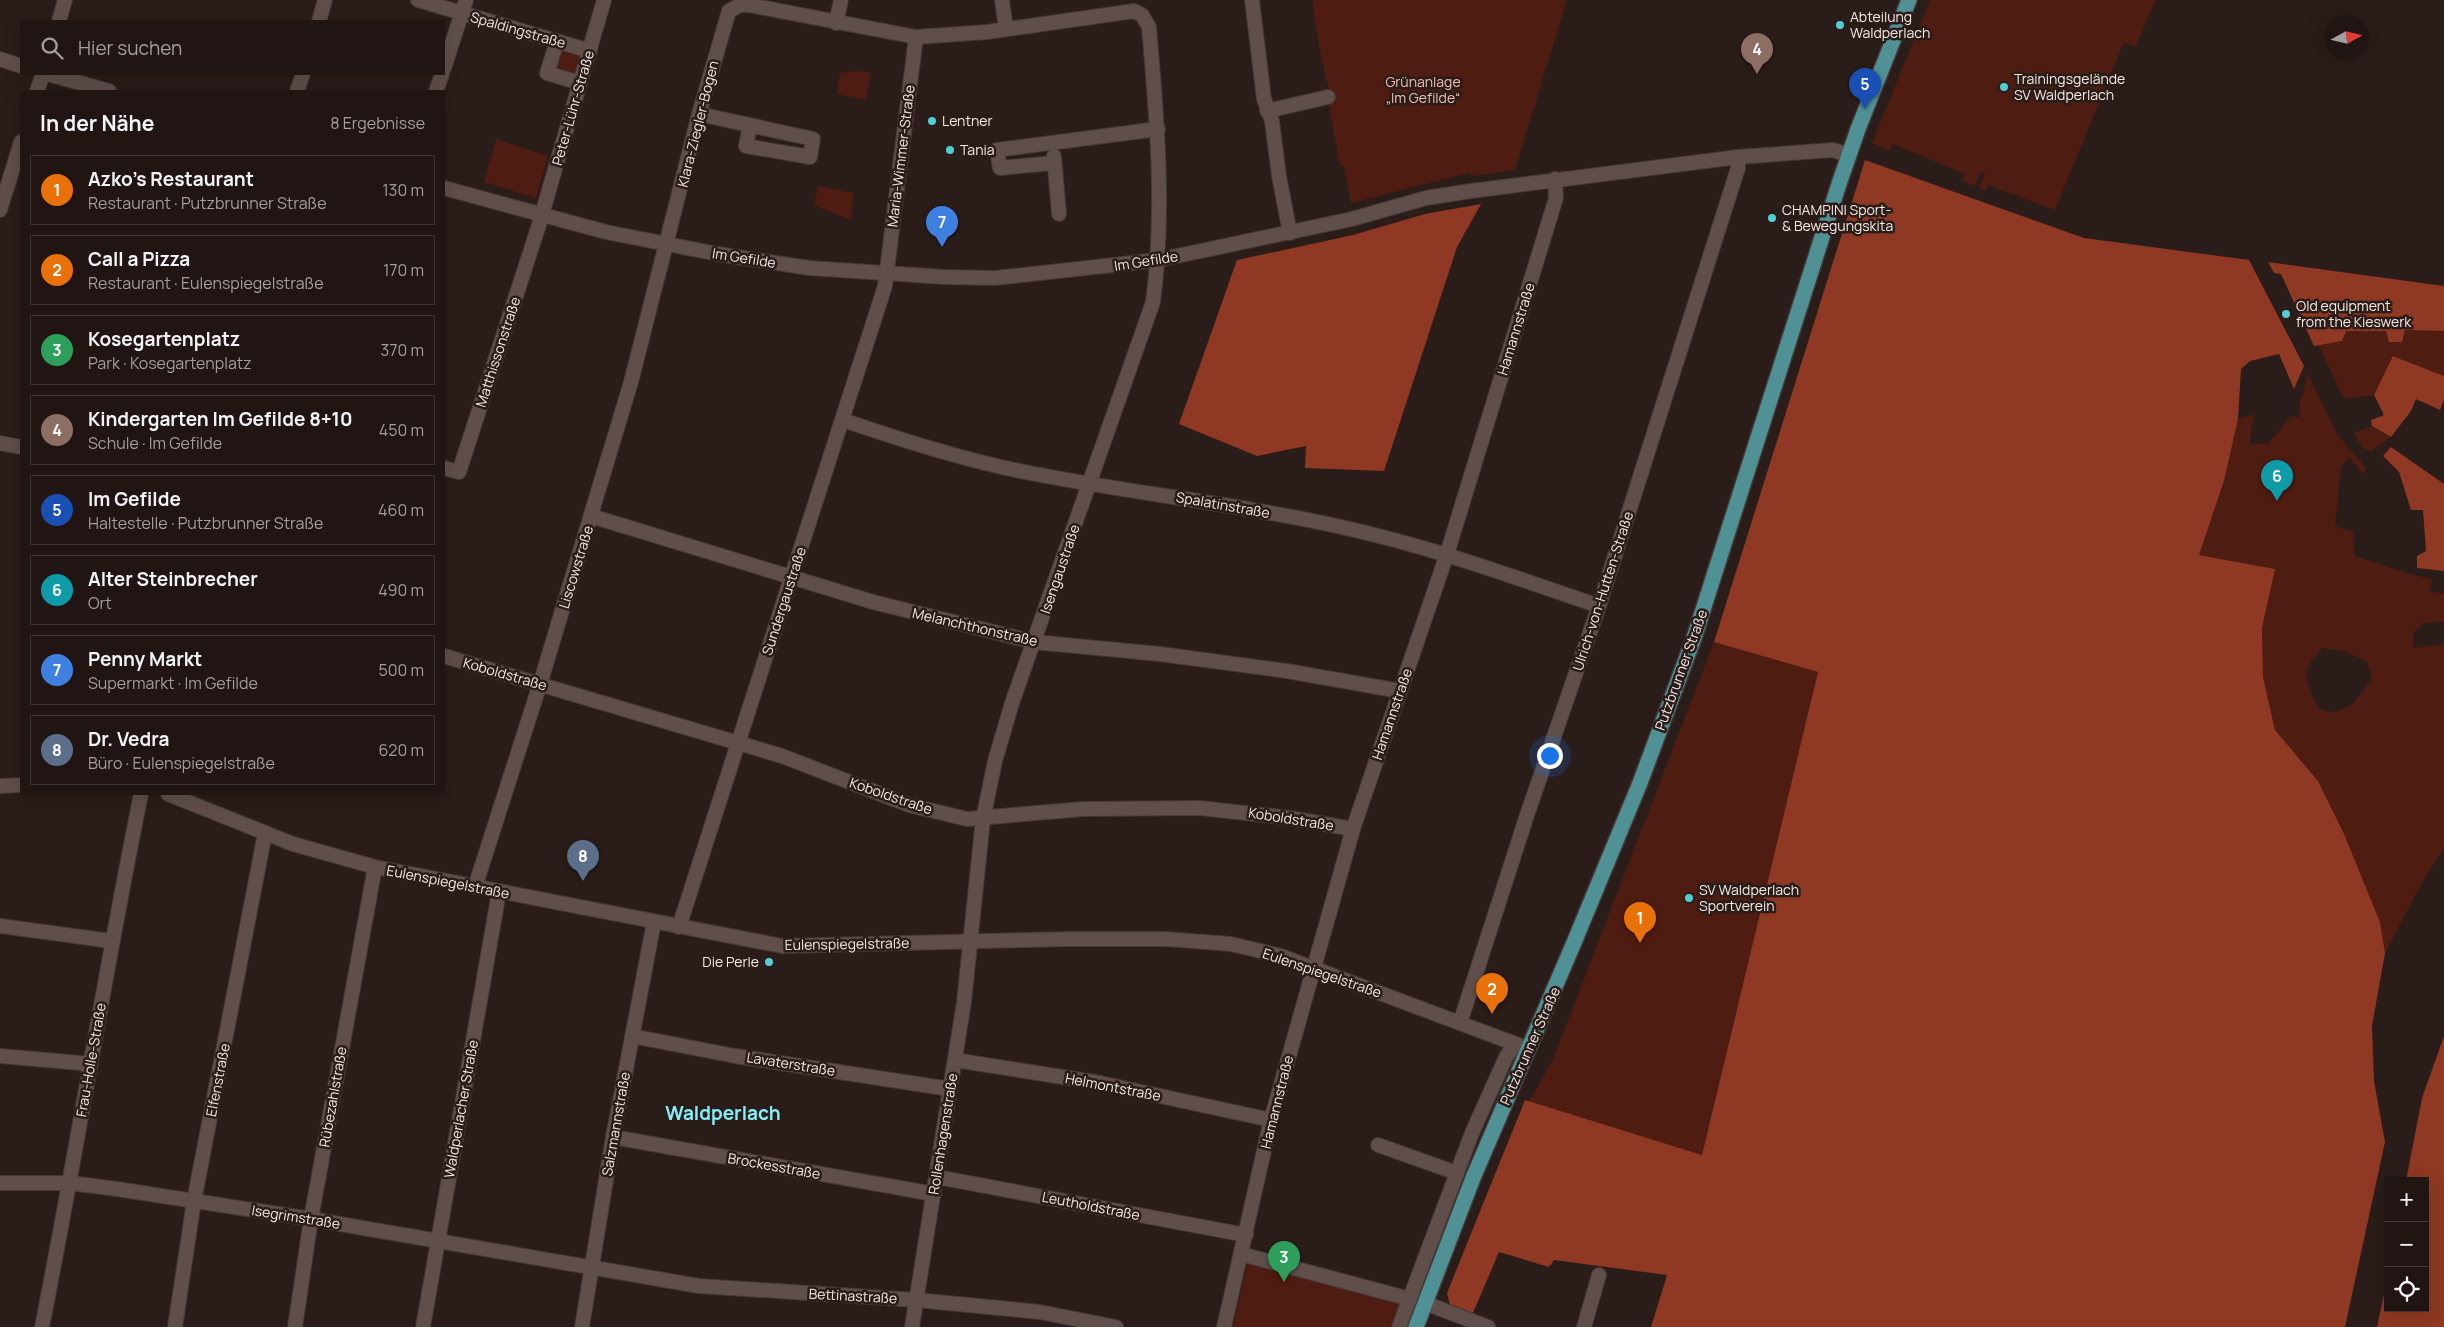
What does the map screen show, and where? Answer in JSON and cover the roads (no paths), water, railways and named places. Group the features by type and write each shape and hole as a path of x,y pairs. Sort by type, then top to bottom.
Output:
{"main road":[{"name":"Putzbrunner Straße","path":"1416,1327 1522,1046 1640,784 1694,638 1849,155 1909,0"}],"street":[{"path":"59,20 65,0"},
{"path":"319,20 325,0"},
{"name":"Spaldingstraße","path":"418,0 590,51"},
{"path":"445,65 466,0"},
{"name":"Peter-Lühr-Straße","path":"542,216 604,0"},
{"path":"836,23 841,0"},
{"path":"1002,0 1006,29"},
{"path":"1252,0 1267,110 1272,121 1290,233"},
{"name":"Klara-Ziegler-Bogen","path":"668,245 699,114 726,17 735,3 916,37 1006,29 1133,5 1149,27 1158,129 1158,260"},
{"name":"Maria-Wimmer-Straße","path":"886,274 916,37"},
{"path":"557,42 547,74 580,83"},
{"path":"0,59 20,66"},
{"path":"37,90 43,75"},
{"path":"52,75 105,90"},
{"path":"297,90 303,75"},
{"path":"436,90 442,75"},
{"path":"1267,110 1328,97"},
{"path":"699,114 750,125"},
{"path":"1054,163 1000,168 997,150 1053,145 1158,129"},
{"path":"0,210 20,145"},
{"path":"1053,145 1058,214"},
{"name":"Im Gefilde","path":"445,188 542,216 668,245 809,268 945,278 1016,277 1158,260 1352,219 1426,198 1555,179 1738,158 1833,150 1849,155"},
{"name":"Ulrich-von-Hutten-Straße","path":"1460,1023 1599,606 1738,168 1738,158"},
{"name":"Hamannstraße","path":"1224,1327 1271,1120 1313,968 1354,830 1448,554 1556,198 1555,179"},
{"name":"Matthissonstraße","path":"445,468 459,472 542,216"},
{"name":"Liscowstraße","path":"474,887 540,684 591,516 631,382 668,245"},
{"name":"Isengaustraße","path":"971,940 983,819 995,761 1034,642 1153,302 1158,260"},
{"name":"Sundergaustraße","path":"679,928 843,420 885,286 886,274"},
{"name":"Spalatinstraße","path":"843,420 902,440 988,464 1090,484 1290,516 1342,527 1448,554 1599,606"},
{"path":"0,443 20,447"},
{"name":"Melanchthonstraße","path":"591,516 792,578 954,624 1034,642 1160,654 1287,671 1400,691"},
{"name":"Koboldstraße","path":"445,656 782,756 909,805 967,819 1083,809 1200,808 1290,818 1354,830"},
{"path":"0,786 20,785"},
{"name":"Frau-Holle-Straße","path":"42,1327 70,1183 111,941 141,795"},
{"name":"Eulenspiegelstraße","path":"173,795 293,844 375,867 679,928 782,946 971,940 1166,939 1230,944 1281,956 1522,1046"},
{"name":"Elfenstraße","path":"174,1327 194,1202 265,833"},
{"name":"Rübezahlstraße","path":"295,1327 310,1219 375,867"},
{"name":"Waldperlacher Straße","path":"423,1327 499,892"},
{"name":"Salzmannstraße","path":"582,1327 614,1137 654,922"},
{"path":"0,926 111,941"},
{"name":"Rollenhagenstraße","path":"912,1327 918,1300 937,1176 971,940"},
{"name":"Lavaterstraße","path":"632,1036 735,1056 950,1089"},
{"name":"Putzbrunner Straße","path":"1399,1327 1486,1101 1506,1057 1522,1046"},
{"path":"0,1056 91,1064"},
{"name":"Helmontstraße","path":"954,1060 1100,1083 1271,1120"},
{"name":"Brockesstraße","path":"614,1137 934,1194"},
{"path":"1378,1145 1457,1173"},
{"name":"Leutholdstraße","path":"937,1176 1246,1235"},
{"name":"Isegrimstraße","path":"0,1183 70,1183 310,1219 591,1267"},
{"path":"1241,1254 1410,1299"},
{"name":"Bettinastraße","path":"591,1267 708,1286 918,1300 1040,1312 1116,1327"},
{"path":"1584,1327 1599,1275"},
{"path":"1425,1303 1488,1327"}],"place":[{"name":"Abteilung Waldperlach","path":"1840,25"},
{"name":"Kindergarten Im Gefilde 8+10","path":"1757,74"},
{"name":"Trainingsgelände SV Waldperlach","path":"2004,87"},
{"name":"Im Gefilde","path":"1865,109"},
{"name":"Lentner","path":"932,121"},
{"name":"Tania","path":"950,150"},
{"name":"CHAMPINI Sport- & Bewegungskita","path":"1772,218"},
{"name":"Penny Markt","path":"942,247"},
{"name":"Old equipment from the Kieswerk","path":"2286,314"},
{"name":"Alter Steinbrecher","path":"2277,501"},
{"name":"Dr. Vedra","path":"583,881"},
{"name":"SV Waldperlach Sportverein","path":"1689,898"},
{"name":"Azko's Restaurant","path":"1640,943"},
{"name":"Die Perle","path":"769,962"},
{"name":"Call a Pizza","path":"1492,1014"},
{"name":"Kosegartenplatz","path":"1284,1282"}],"district":[{"name":"Waldperlach","path":"723,1113"}],"park label":[{"name":"Grünanlage „Im Gefilde“","path":"1423,90"}]}
